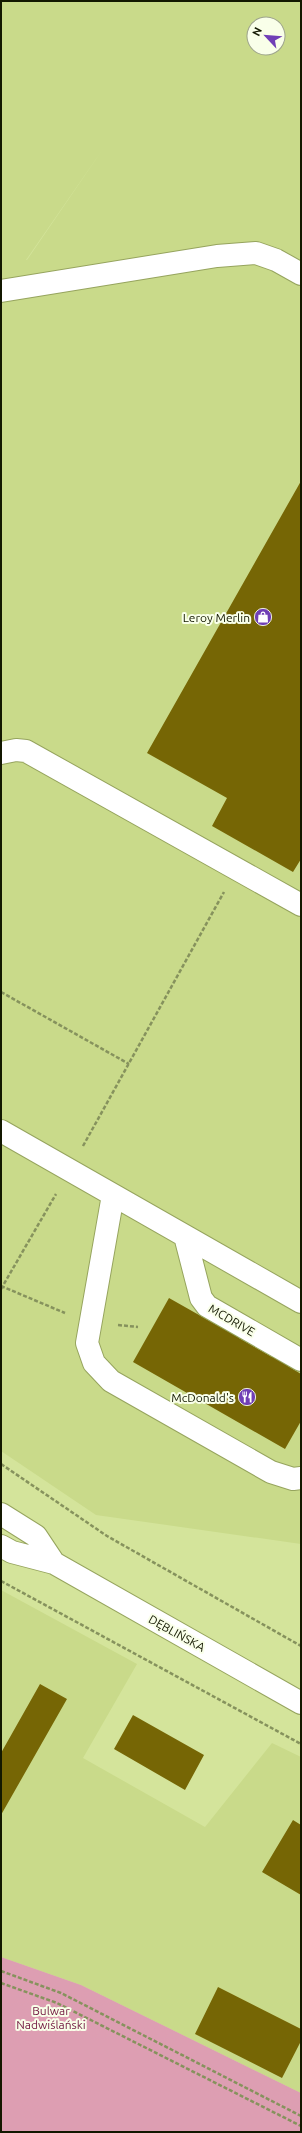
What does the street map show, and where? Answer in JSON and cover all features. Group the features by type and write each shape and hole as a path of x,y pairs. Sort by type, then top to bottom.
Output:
{"main road":[{"path":"1,291 217,256 256,253 276,260 301,274"},
{"path":"1,753 16,750 26,751 301,905"},
{"path":"1,1131 301,1302"},
{"path":"113,1195 88,1342 94,1363 111,1381 271,1472 293,1479 301,1478"},
{"name":"MCDRIVE","path":"185,1236 201,1298 206,1306 301,1360"},
{"name":"DĘBLIŃSKA","path":"1,1514 36,1536 54,1563"},
{"name":"DĘBLIŃSKA","path":"1,1546 12,1552 54,1563 301,1702"}],"path":[{"path":"1,1289 70,1170 237,868"},
{"path":"1,992 129,1064"},
{"path":"1,1464 107,1536 301,1646"},
{"path":"1,1580 301,1744"},
{"path":"1,1971 61,1992 301,2116"},
{"path":"1,1983 57,2003 301,2126"}],"shaded area":[{"path":"1,1 301,1 301,1544 96,1515 1,1451","holes":["105,146 27,260 26,260"]},
{"path":"1,1590 137,1664 83,1758 205,1827 272,1743 301,1757 301,2093 81,1985 1,1957"}],"green space":[{"name":"Bulwar Nadwiślański","path":"1,1957 81,1985 301,2093 301,2132 1,2132"}],"building":[{"name":"Leroy Merlin","path":"301,481 301,859 293,872 212,826 227,798 147,753"},
{"name":"McDonald's","path":"169,1298 222,1328 225,1323 242,1332 239,1338 272,1357 275,1351 292,1360 288,1366 301,1374 301,1421 285,1449 133,1362"},
{"path":"40,1684 67,1699 1,1815 1,1753"},
{"path":"133,1715 204,1755 185,1790 114,1749"},
{"path":"293,1820 301,1825 301,1895 262,1872"},
{"path":"218,1987 301,2029 301,2041 282,2078 195,2034"}],"place":[{"name":"Leroy Merlin","path":"263,617"},
{"name":"McDonald's","path":"247,1397"}]}
